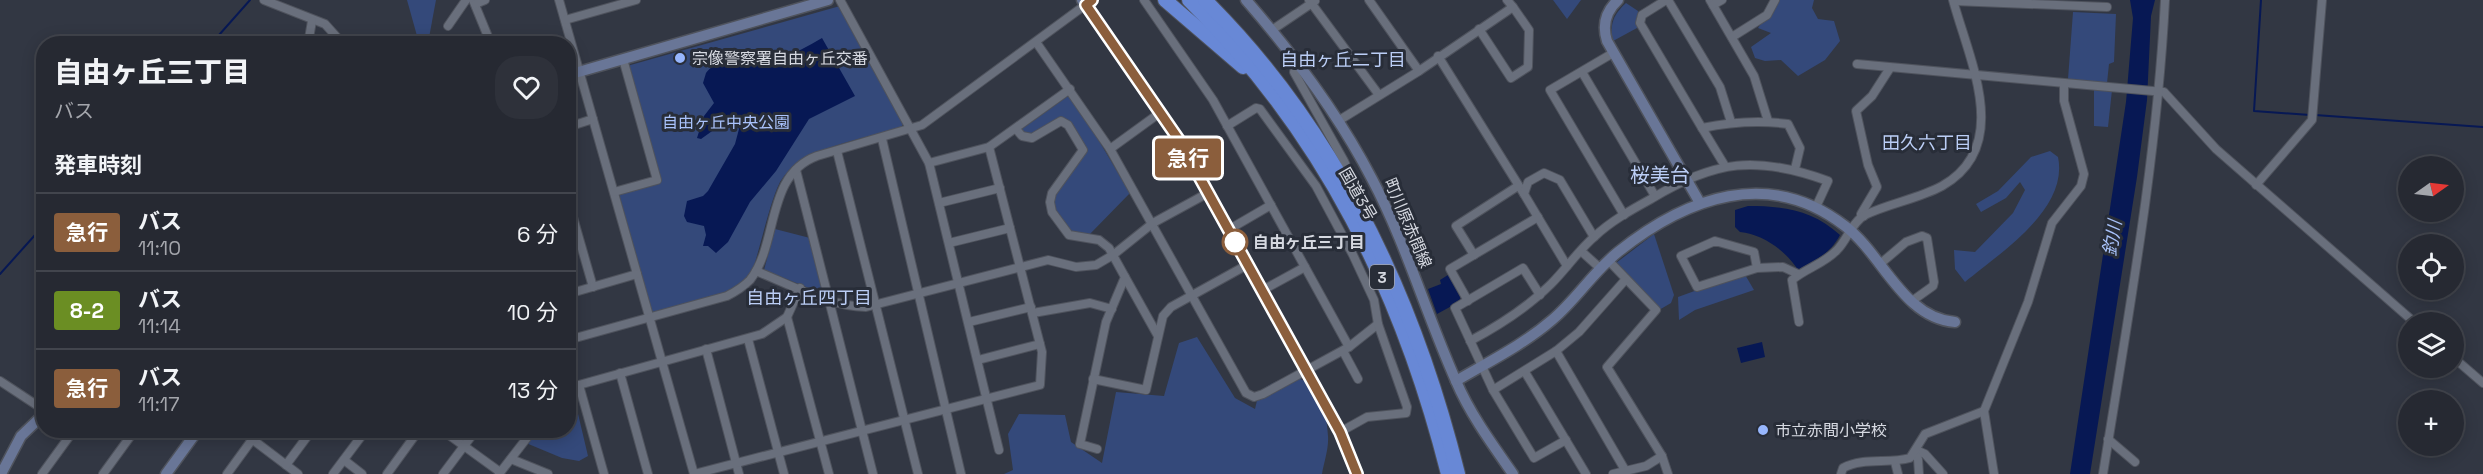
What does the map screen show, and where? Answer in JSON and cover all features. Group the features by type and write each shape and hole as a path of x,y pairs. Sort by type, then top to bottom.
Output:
{"highway":[{"path":"1165,0 1277,99"},
{"name":"国道3号","path":"1189,0 1232,44 1277,99 1340,193 1378,268 1423,386 1448,474"},
{"name":"国道3号","path":"1205,0 1254,54 1306,122 1348,188 1387,264 1419,342 1458,474"}],"street":[{"path":"264,0 312,21 325,24 336,36"},
{"path":"448,26 466,0"},
{"path":"485,0 474,2 488,36"},
{"path":"559,0 568,36"},
{"path":"565,20 636,0"},
{"path":"840,0 929,163 999,450"},
{"path":"1144,0 1213,100 1305,267 1346,349 1358,379"},
{"name":"町川原赤間線","path":"1246,0 1272,30 1338,121 1373,179 1456,381 1478,423 1513,474"},
{"path":"1369,0 1419,70"},
{"path":"1479,29 1511,78 1528,67 1529,30 1507,0"},
{"path":"1618,0 1609,10 1605,24 1607,41 1700,203"},
{"path":"1725,166 1640,23 1642,15 1667,0 1720,87 1731,122"},
{"path":"1722,0 1711,2 1754,76 1768,121"},
{"path":"1732,37 1767,15 1775,0"},
{"path":"2103,474 2140,240 2165,0"},
{"path":"2256,185 2312,120 2322,0"},
{"path":"576,72 821,1"},
{"path":"1272,30 1313,1 1379,95"},
{"path":"1799,321 1791,286 1792,280 1798,274 1830,256 1864,216 1912,200 1942,185 1966,168 1981,133 1982,97 1953,1 2107,7"},
{"path":"576,338 727,296 740,289 756,271 782,190 796,170 809,159 912,130 1036,42 1087,2 1161,112 1208,193 1340,432 1357,474"},
{"path":"1338,121 1513,7"},
{"path":"309,36 312,21"},
{"path":"1036,42 1110,149 1234,372 1250,396 1263,394 1346,349 1378,324"},
{"path":"1613,53 1550,90 1624,215"},
{"path":"1438,56 1567,266"},
{"path":"614,192 657,180 623,59"},
{"path":"1296,62 1294,72 1344,161 1387,264"},
{"path":"1857,64 2164,92 2216,149 2402,312"},
{"path":"1864,216 1861,214 1877,187 1868,165 1856,111 1872,96 1890,68"},
{"path":"1582,72 1655,196"},
{"path":"576,78 593,119 694,474 1040,385 1042,352 989,147"},
{"path":"1994,474 1984,411 2028,302 2052,223 2081,186 2084,174 2064,101 2064,84"},
{"path":"929,163 989,147 1070,90"},
{"path":"1227,126 1256,108 1260,109 1293,151 1316,186 1374,300 1378,324 1407,407 1406,413 1367,417 1340,432"},
{"path":"1110,149 1161,112"},
{"path":"576,124 593,119"},
{"path":"1016,129 1022,135 1032,138 1061,121 1068,125 1083,150 1052,193 1050,207 1070,235 1095,238 1109,248 1158,336"},
{"path":"1701,128 1731,122 1768,121 1788,124 1800,148 1795,169"},
{"path":"882,139 961,474"},
{"path":"837,151 918,474"},
{"path":"1470,341 1522,311 1594,237 1624,215 1686,179 1725,166 1757,164 1795,169 1828,181 1816,207"},
{"path":"796,170 873,474"},
{"path":"1524,194 1528,182 1544,173 1560,180 1594,237"},
{"path":"1474,255 1456,226 1518,186"},
{"path":"939,203 1000,188"},
{"path":"756,271 850,306 875,305 1048,260 1087,267 1113,255 1153,223 1208,193"},
{"path":"1456,381 1553,320 1600,269 1661,224 1700,203 1719,197 1755,193 1786,196 1816,207 1850,230 1912,301 1927,314 1955,322"},
{"path":"1228,230 1271,206"},
{"path":"1468,301 1450,269 1538,217"},
{"path":"576,228 593,286"},
{"path":"949,243 1010,228"},
{"path":"1880,264 1906,242 1922,236 1927,238 1934,282 1933,286 1912,301"},
{"path":"1757,268 1754,252 1715,241 1681,256 1697,286 1757,268 1783,267 1798,274"},
{"path":"1581,250 1600,269"},
{"path":"1609,261 1656,310 1607,367 1662,456 1668,474"},
{"path":"1093,378 1146,390 1163,316 1171,307 1247,265"},
{"path":"1261,291 1305,267"},
{"path":"1540,295 1523,268 1455,308 1493,390 1534,458 1566,440"},
{"path":"576,291 637,274"},
{"path":"1097,449 1080,444 1106,322 1125,278"},
{"path":"1493,390 1525,372 1579,332 1626,279"},
{"path":"576,386 748,339 771,330 787,317 800,288"},
{"path":"969,322 1032,310 1090,303 1112,309"},
{"path":"787,317 829,474"},
{"path":"748,339 784,474"},
{"path":"978,360 1040,344"},
{"path":"706,349 739,474"},
{"path":"1556,351 1625,470"},
{"path":"2464,367 2483,383"},
{"path":"1525,372 1586,474"},
{"path":"620,373 648,474"},
{"path":"0,381 36,406"},
{"path":"579,385 604,474"},
{"path":"1841,474 1843,468 1853,462 1895,462 1910,458 1925,434 1984,411"},
{"path":"1,474 21,436 36,420"},
{"path":"42,474 69,438"},
{"path":"103,474 129,438"},
{"path":"166,474 192,438"},
{"path":"286,465 306,438"},
{"path":"333,474 360,438"},
{"path":"387,474 413,438"},
{"path":"452,438 499,473 527,438"},
{"path":"443,474 470,438"},
{"path":"226,474 252,439 298,474"},
{"path":"2108,439 2135,462"},
{"path":"1915,452 1925,454 1942,474"},
{"path":"1915,452 1919,474"},
{"path":"1613,474 1646,466 1662,456"},
{"path":"511,459 548,474"},
{"path":"344,460 362,474"},
{"path":"1895,462 1898,474"}],"green space":[{"path":"407,0 436,0 429,36 417,36"},
{"path":"1553,0 1581,0 1567,19"},
{"path":"1776,0 1814,0 1812,8 1818,19 1834,21 1840,41 1825,60 1798,76 1781,60 1765,61 1755,58 1751,47 1771,33 1758,28"},
{"path":"1626,3 1638,11 1637,28 1613,41 1613,20"},
{"name":"自由ヶ丘中央公園","path":"840,6 904,121 901,128 834,146 803,160 780,182 752,272 732,289 719,295 652,313 619,194 660,183 627,66"},
{"path":"2073,12 2116,14 2114,62 2109,64 2107,83 2068,79"},
{"path":"2094,89 2112,90 2108,127 2094,126"},
{"path":"1071,94 1130,193 1089,235 1072,234 1053,206 1055,192 1085,154 1086,147 1068,121 1058,118 1039,133 1027,135 1022,132 1022,129"},
{"path":"2050,151 2058,157 2059,176 2053,194 2043,212 2013,243 1965,282 1955,269 1954,250 1975,252 2013,213 2025,190 2020,182 2006,198 1981,212 1976,204 1998,191 2031,157"},
{"path":"775,229 810,238 823,291 821,293 764,270"},
{"path":"1654,234 1674,295 1671,303 1659,310 1616,263"},
{"path":"1744,273 1754,290 1695,310 1679,320 1678,297"},
{"path":"1197,337 1235,398 1255,409 1259,392 1275,382 1288,378 1300,379 1310,384 1323,406 1326,420 1328,445 1322,474 1004,474 1013,470 1008,434 1019,414 1065,415 1071,442 1102,463 1116,392 1164,396 1179,343"},
{"path":"576,405 588,456 579,461 562,458 526,443 530,438 576,438"}],"water":[{"name":"釣川","path":"2130,0 2155,0 2151,16 2147,100 2090,474 2070,474 2126,102 2133,18"},
{"path":"822,38 855,96 809,119 776,171 750,202 728,242 716,253 708,246 703,246 706,235 704,226 687,222 684,216 687,201 703,196 708,191 735,144 739,129 735,122 729,119 701,139 697,138 704,116 714,103 703,83 706,73 720,63 770,60 785,56"},
{"path":"1748,206 1797,211 1819,220 1840,235 1827,252 1798,270 1787,256 1773,245 1757,236 1740,232 1735,227 1735,210"},
{"path":"1448,275 1461,296 1459,302 1437,314 1428,289 1441,284 1440,280"},
{"path":"1762,342 1765,357 1741,363 1737,348"}],"waterway":[{"path":"218,36 250,0"},
{"path":"2261,0 2254,111 2310,115"},
{"path":"2315,115 2483,127"},
{"path":"0,274 36,234"}],"bus line":[{"name":"急行","path":"1092,0 1086,5 1179,140 1340,432 1357,474"}],"place":[{"name":"宗像警察署自由ヶ丘交番","path":"680,58"},
{"name":"自由ヶ丘三丁目","path":"1235,242"},
{"name":"市立赤間小学校","path":"1763,430"}],"district":[{"name":"自由ヶ丘二丁目","path":"1343,59"},
{"name":"田久六丁目","path":"1927,142"},
{"name":"桜美台","path":"1660,175"},
{"name":"自由ヶ丘四丁目","path":"809,297"}]}
